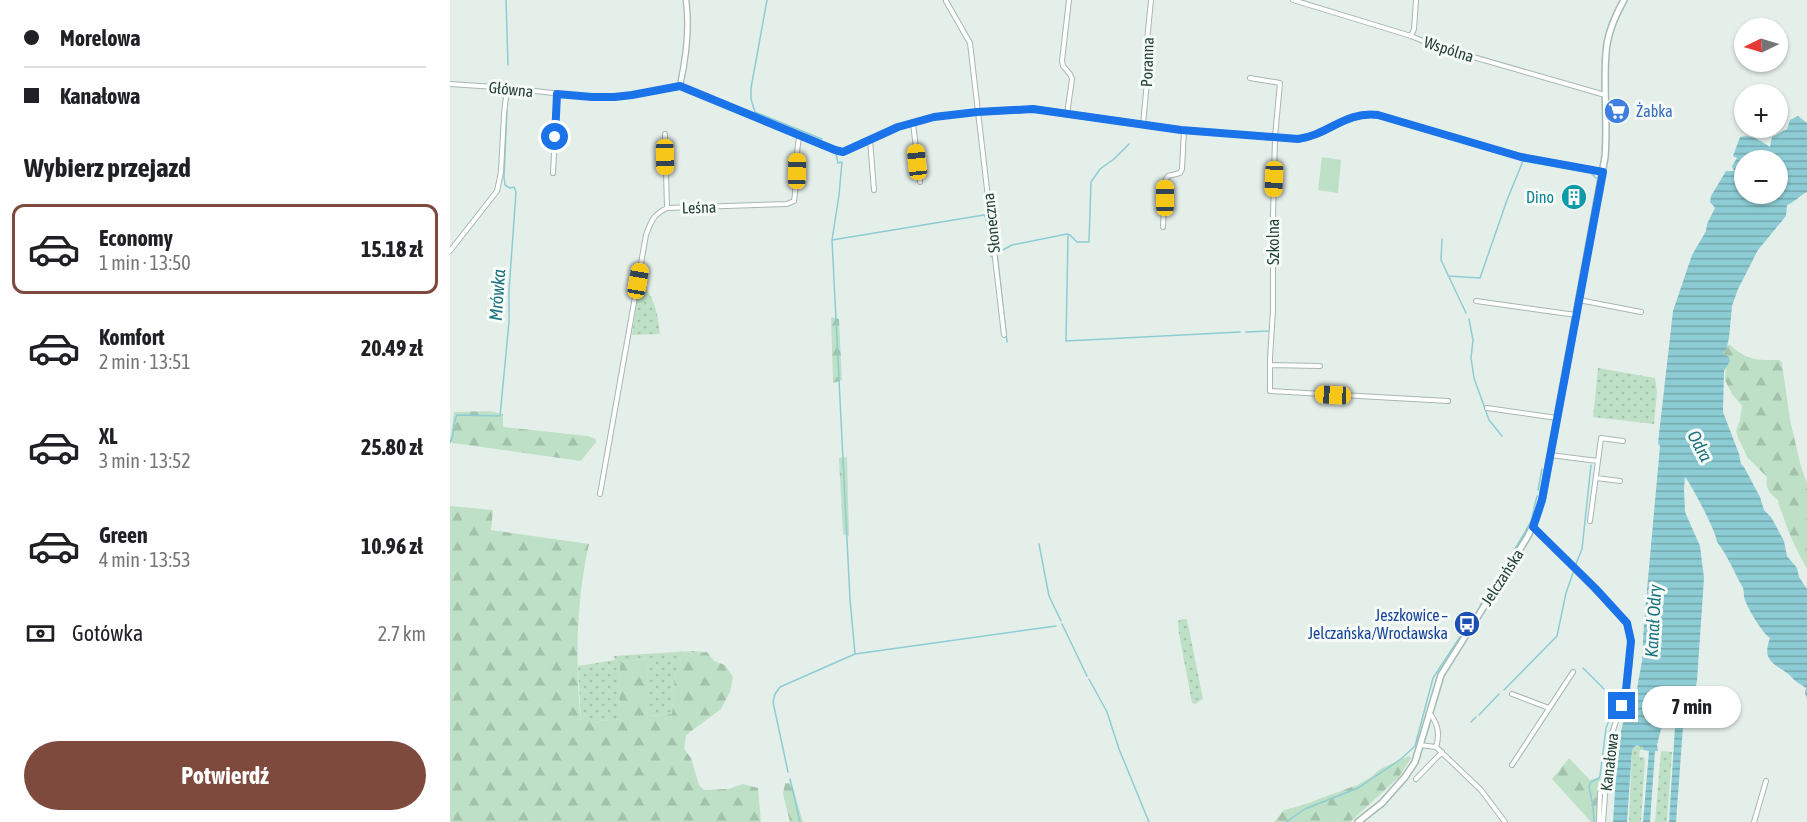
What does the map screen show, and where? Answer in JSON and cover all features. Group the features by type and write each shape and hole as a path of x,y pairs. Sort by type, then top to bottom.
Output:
{"main road":[{"name":"Jelczańska","path":"1358,822 1382,803 1405,777 1414,762 1441,675 1533,527 1542,500 1603,172 1607,130 1606,52 1611,27 1624,0"}],"street":[{"path":"686,0 687,42 680,86 843,152 913,123 934,117 977,112 1033,109 1184,130 1305,138 1350,117 1368,114 1521,157 1603,172"},
{"path":"1067,114 1072,79 1062,61 1069,0"},
{"name":"Poranna","path":"1143,125 1148,71 1145,61 1151,0"},
{"name":"Wspólna","path":"1293,0 1411,36 1435,46 1606,96"},
{"path":"1411,36 1414,28 1416,0"},
{"name":"Słoneczna","path":"946,1 970,43 1004,335"},
{"name":"Szkolna","path":"1250,78 1280,83 1275,137 1270,391 1448,401"},
{"name":"Główna","path":"450,84 592,97 632,95 680,86"},
{"path":"450,250 497,191 501,172 507,88"},
{"path":"553,173 557,94"},
{"path":"913,123 920,182"},
{"path":"1163,227 1165,180 1182,170 1184,130"},
{"path":"665,134 667,208"},
{"name":"Leśna","path":"600,494 648,228 654,217 667,208 787,204 794,201 800,135"},
{"path":"870,140 874,190"},
{"path":"1579,300 1641,312"},
{"path":"1476,301 1576,315"},
{"path":"1270,365 1320,366"},
{"path":"1488,408 1557,418"},
{"path":"1590,521 1601,438 1623,441"},
{"path":"1550,455 1598,461"},
{"path":"1596,478 1620,481"},
{"name":"Kanałowa","path":"1533,527 1624,619 1631,637 1626,690 1609,743 1605,791 1600,793 1601,822"},
{"path":"1512,765 1573,672"},
{"path":"1512,694 1549,708"},
{"path":"1429,713 1438,730 1436,747"},
{"path":"1420,745 1436,747 1442,752 1481,790 1505,822"},
{"path":"1416,779 1442,752"},
{"path":"1755,822 1766,781"}],"green space":[{"path":"1322,157 1341,160 1338,193 1318,190"},
{"path":"640,280 654,306 660,334 632,335"},
{"path":"831,317 839,319 842,380 833,383"},
{"path":"1727,345 1753,358 1780,360 1782,363 1790,420 1807,483 1807,569 1789,532 1778,500 1768,490 1767,477 1748,458 1738,438 1736,431 1742,406 1732,394 1725,380 1726,366 1723,353"},
{"path":"1598,368 1655,378 1657,392 1654,424 1593,417"},
{"path":"489,411 503,414 503,427 588,436 596,439 596,442 581,461 450,441 454,412"},
{"path":"847,457 849,536 843,534 839,458"},
{"path":"450,506 493,510 491,530 589,544 581,588 578,633 581,723 619,719 620,663 647,658 649,716 672,714 675,675 682,656 707,652 714,661 725,665 733,677 730,692 721,709 686,735 684,749 691,758 699,785 704,790 728,789 743,784 758,788 761,822 450,822"},
{"path":"1187,619 1203,699 1195,704 1192,703 1179,634 1178,621"},
{"path":"707,652 682,656 675,675 672,714 648,716 647,658 620,663 619,719 581,723 578,666 615,660 614,656"},
{"path":"1636,745 1643,747 1639,757 1644,757 1645,760 1641,822 1629,822 1632,750"},
{"path":"1661,751 1672,752 1667,822 1655,822"},
{"path":"1409,756 1411,758 1399,777 1350,822 1274,822 1284,810 1357,785 1380,769"},
{"path":"1569,758 1590,780 1600,777 1603,782 1597,792 1598,822 1591,822 1552,779"},
{"path":"785,783 792,784 803,822 790,822 783,794"}],"water":[{"path":"1798,116 1807,123 1807,192 1787,205 1786,216 1758,250 1738,289 1732,306 1729,338 1723,353 1729,357 1730,361 1724,371 1723,412 1741,464 1760,497 1764,510 1771,517 1784,541 1787,556 1797,568 1799,577 1807,589 1807,699 1806,688 1770,660 1767,651 1770,638 1749,609 1743,588 1685,477 1685,512 1700,546 1704,578 1697,681 1687,727 1683,727 1676,822 1669,822 1675,727 1666,726 1661,729 1657,745 1658,751 1655,751 1650,822 1643,822 1649,751 1636,745 1632,750 1627,822 1613,822 1618,744 1624,719 1636,694 1642,661 1660,446 1658,443 1673,311 1692,255 1706,231 1715,208 1710,202 1711,196 1726,171 1734,171 1734,204 1788,204 1788,150 1735,150 1740,138 1754,138 1770,147 1772,138 1788,138 1790,120"}],"waterway":[{"name":"Mrówka","path":"506,0 508,65"},
{"path":"767,0 751,88 751,99 755,112 822,139"},
{"name":"Mrówka","path":"450,443 457,415 500,416 509,322 516,192 514,187 510,188 505,185 504,177 507,110"},
{"path":"1007,342 997,253 1012,245 1067,234 1077,242 1089,242 1091,182 1100,169 1129,144"},
{"path":"788,772 773,702 775,694 780,687 855,654 850,599 832,240 842,162 838,163 836,154"},
{"path":"1448,276 1480,278 1523,161 1591,173 1596,178"},
{"path":"832,240 984,215 991,257"},
{"path":"1068,236 1066,341 1240,332"},
{"path":"1442,239 1441,260 1466,313"},
{"path":"1469,319 1473,340 1471,358 1474,378 1489,420 1502,436"},
{"path":"1246,332 1269,331"},
{"path":"1576,564 1582,549 1591,465"},
{"path":"1538,490 1542,469"},
{"path":"1480,606 1531,521 1537,496"},
{"path":"1039,544 1049,596 1061,621"},
{"path":"1504,690 1557,636 1566,593 1573,573"},
{"path":"1062,624 1087,676"},
{"path":"855,654 1056,626"},
{"path":"1286,822 1305,809 1358,788 1401,759 1415,746 1433,678 1460,637"},
{"path":"1583,668 1604,689"},
{"path":"1089,679 1107,712 1119,749 1149,822"},
{"path":"1594,822 1589,786 1600,776 1606,728 1617,700 1606,691"},
{"path":"1479,715 1499,694"},
{"path":"1471,722 1476,717"},
{"path":"790,779 800,822"}],"place":[{"name":"Żabka","path":"1617,111"},
{"name":"Dino","path":"1574,197"},
{"name":"Jeszkowice – Jelczańska/Wrocławska","path":"1467,624"}],"route":[{"path":"555,137 557,94 615,97 680,86 843,152 898,127 921,120 992,111 1040,109 1181,130 1298,139 1314,135 1350,117 1368,114 1521,157 1603,172 1542,500 1533,527 1627,623 1631,637 1630,662 1622,706"}],"water label":[{"name":"Odra","path":"1700,446"},
{"name":"Kanał Odry","path":"1653,621"}]}
